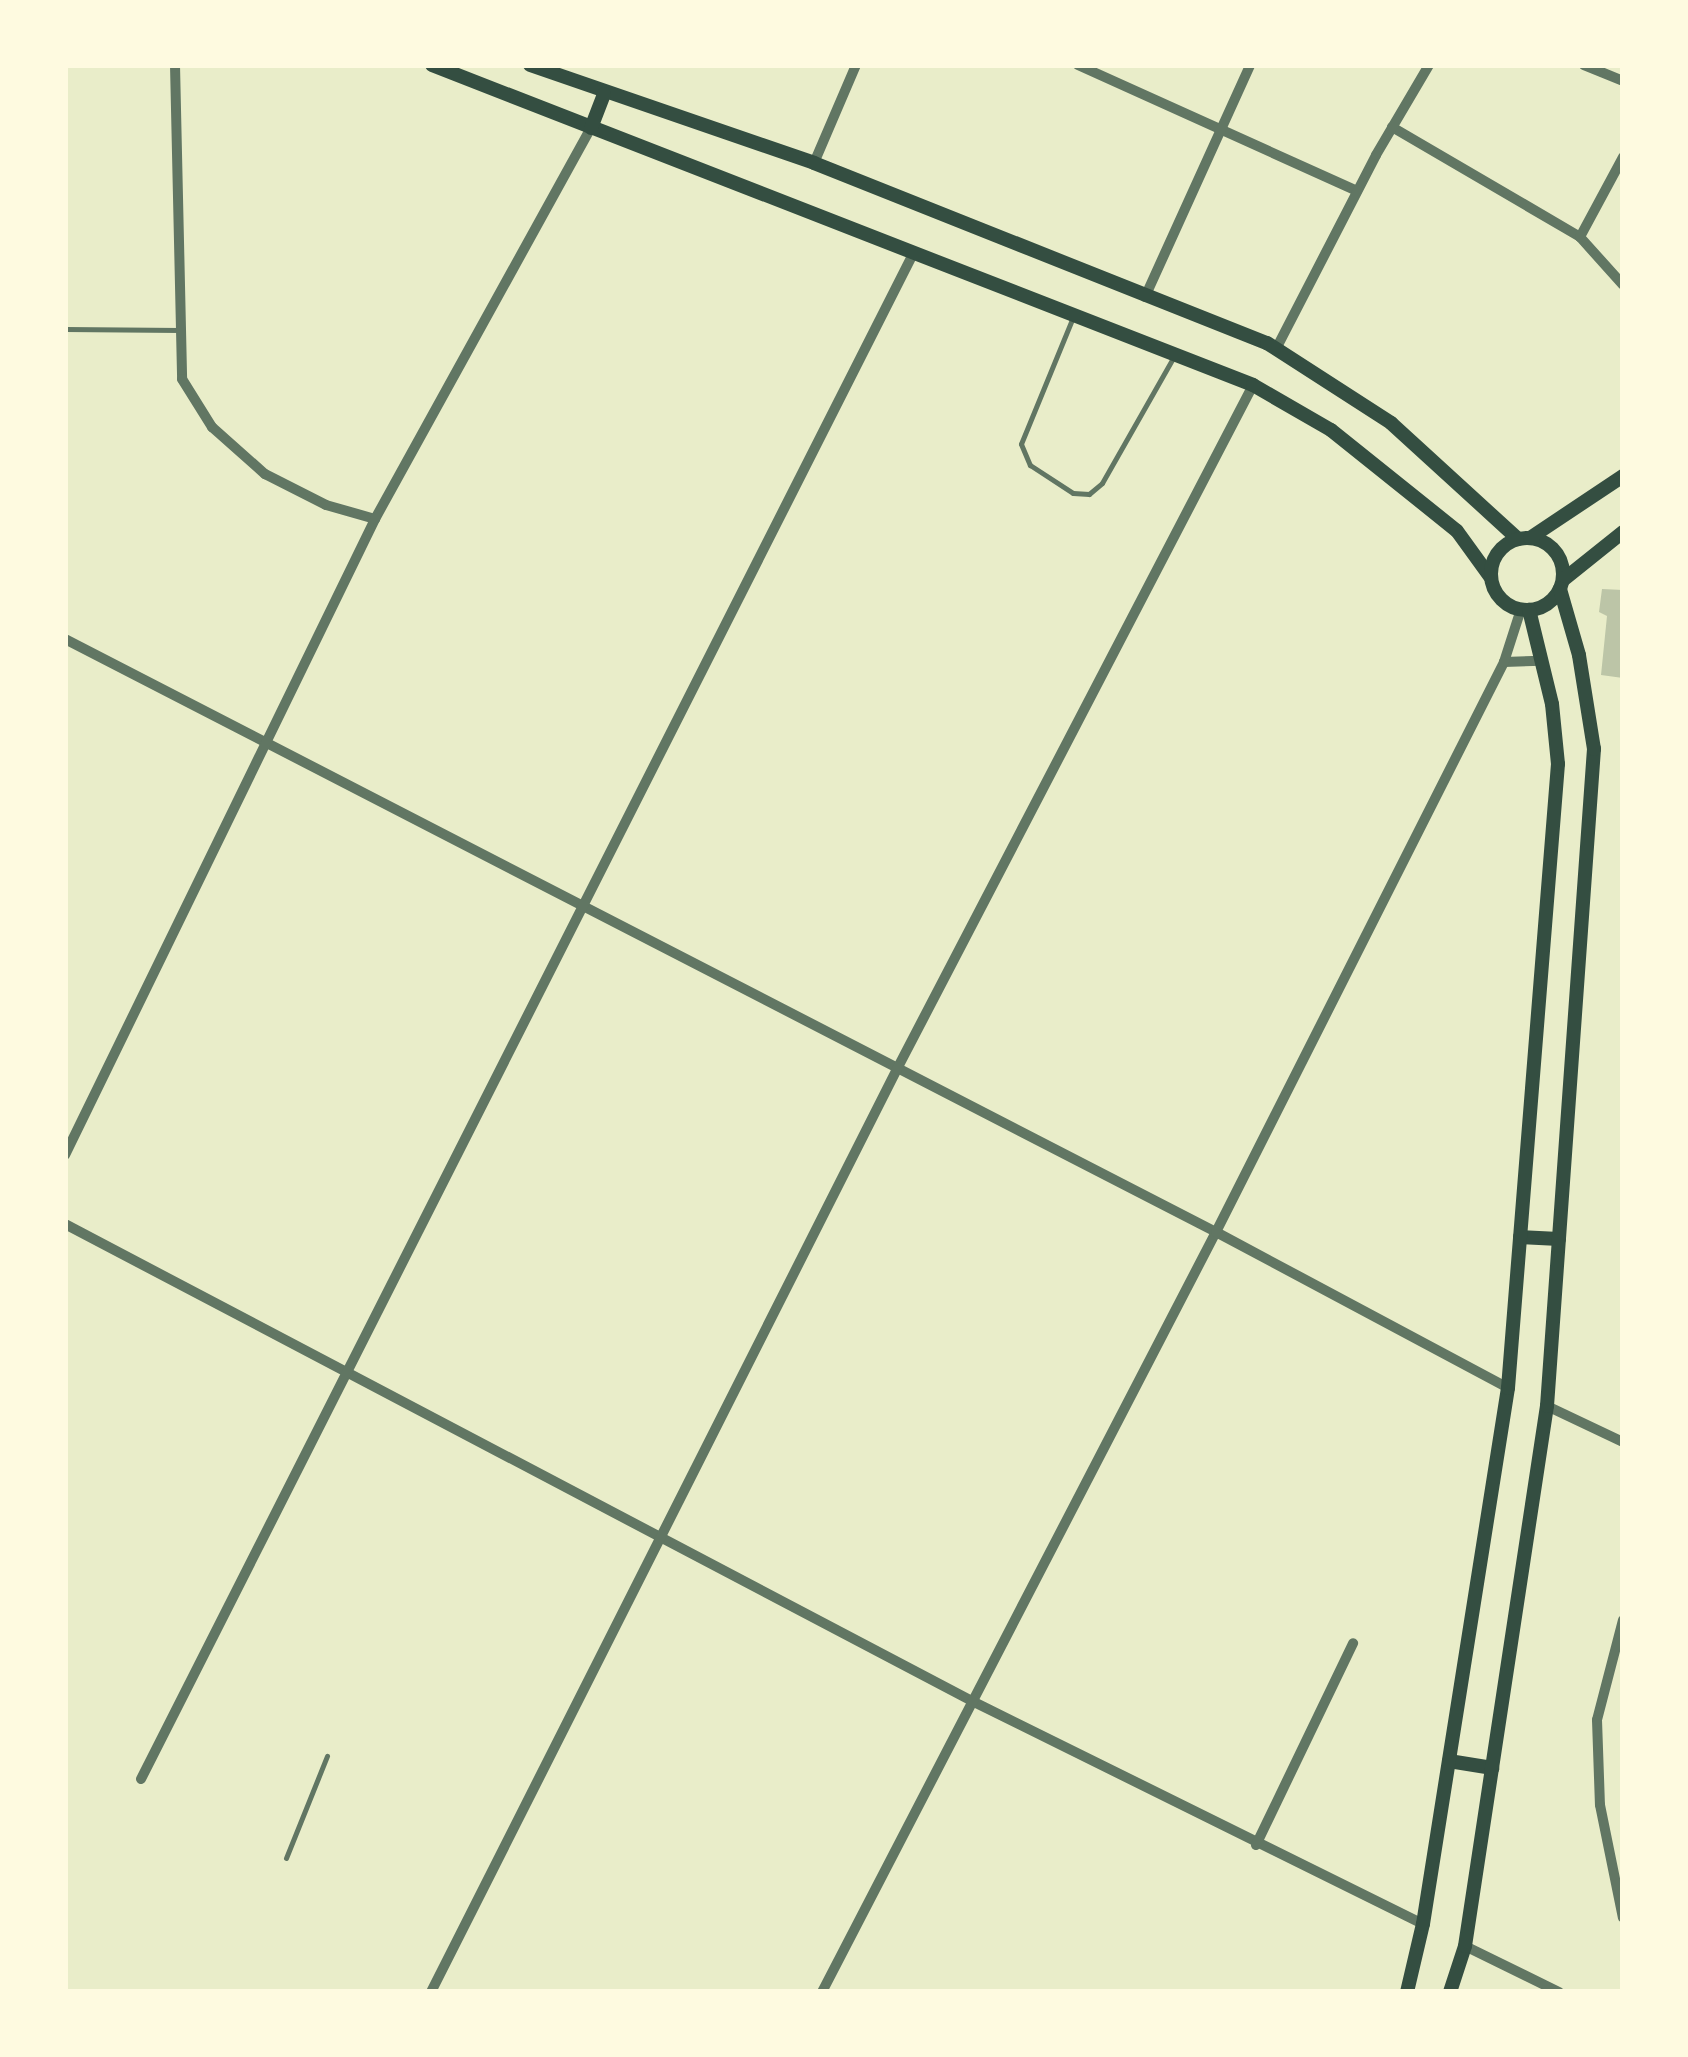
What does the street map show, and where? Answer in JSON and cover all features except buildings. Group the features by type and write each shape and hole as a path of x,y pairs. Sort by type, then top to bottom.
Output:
{"main road":[{"path":"432,65 1254,385 1331,430 1456,531 1491,578 1498,596 1525,610 1550,602 1562,584 1623,532"},
{"path":"530,65 604,94 814,163 1276,349 1391,423 1524,538 1552,547 1560,557 1594,750 1547,1406 1465,1946 1450,1992"},
{"path":"591,128 604,94"},
{"path":"1491,578 1494,558 1623,476"},
{"path":"1407,1992 1423,1924 1508,1388 1558,764 1541,661 1525,610"},
{"path":"1520,1236 1559,1239"},
{"path":"1449,1761 1492,1768"}],"street":[{"path":"175,65 182,380 212,426 265,474 326,505 375,519"},
{"path":"814,163 856,65"},
{"path":"1078,65 1357,191"},
{"path":"1145,297 1250,65"},
{"path":"1276,349 1357,191 1429,65"},
{"path":"1584,65 1623,82"},
{"path":"1392,127 1580,237 1623,285"},
{"path":"65,1155 375,519 591,128"},
{"path":"1580,237 1623,158"},
{"path":"141,1779 914,252"},
{"path":"431,1992 897,1069 1254,385"},
{"path":"822,1992 1216,1232 1504,662 1525,610"},
{"path":"65,639 1216,1232 1508,1388"},
{"path":"1504,662 1541,661"},
{"path":"65,1224 972,1701 1256,1845 1423,1924"},
{"path":"1547,1406 1623,1442"},
{"path":"1623,1620 1597,1720 1600,1804 1623,1918"},
{"path":"1256,1845 1353,1643"},
{"path":"1465,1946 1559,1992"}],"lane":[{"path":"1074,314 1021,444 1030,465 1073,493 1089,494 1102,483 1175,354"},
{"path":"65,329 180,330"},
{"path":"286,1858 327,1756"}]}
